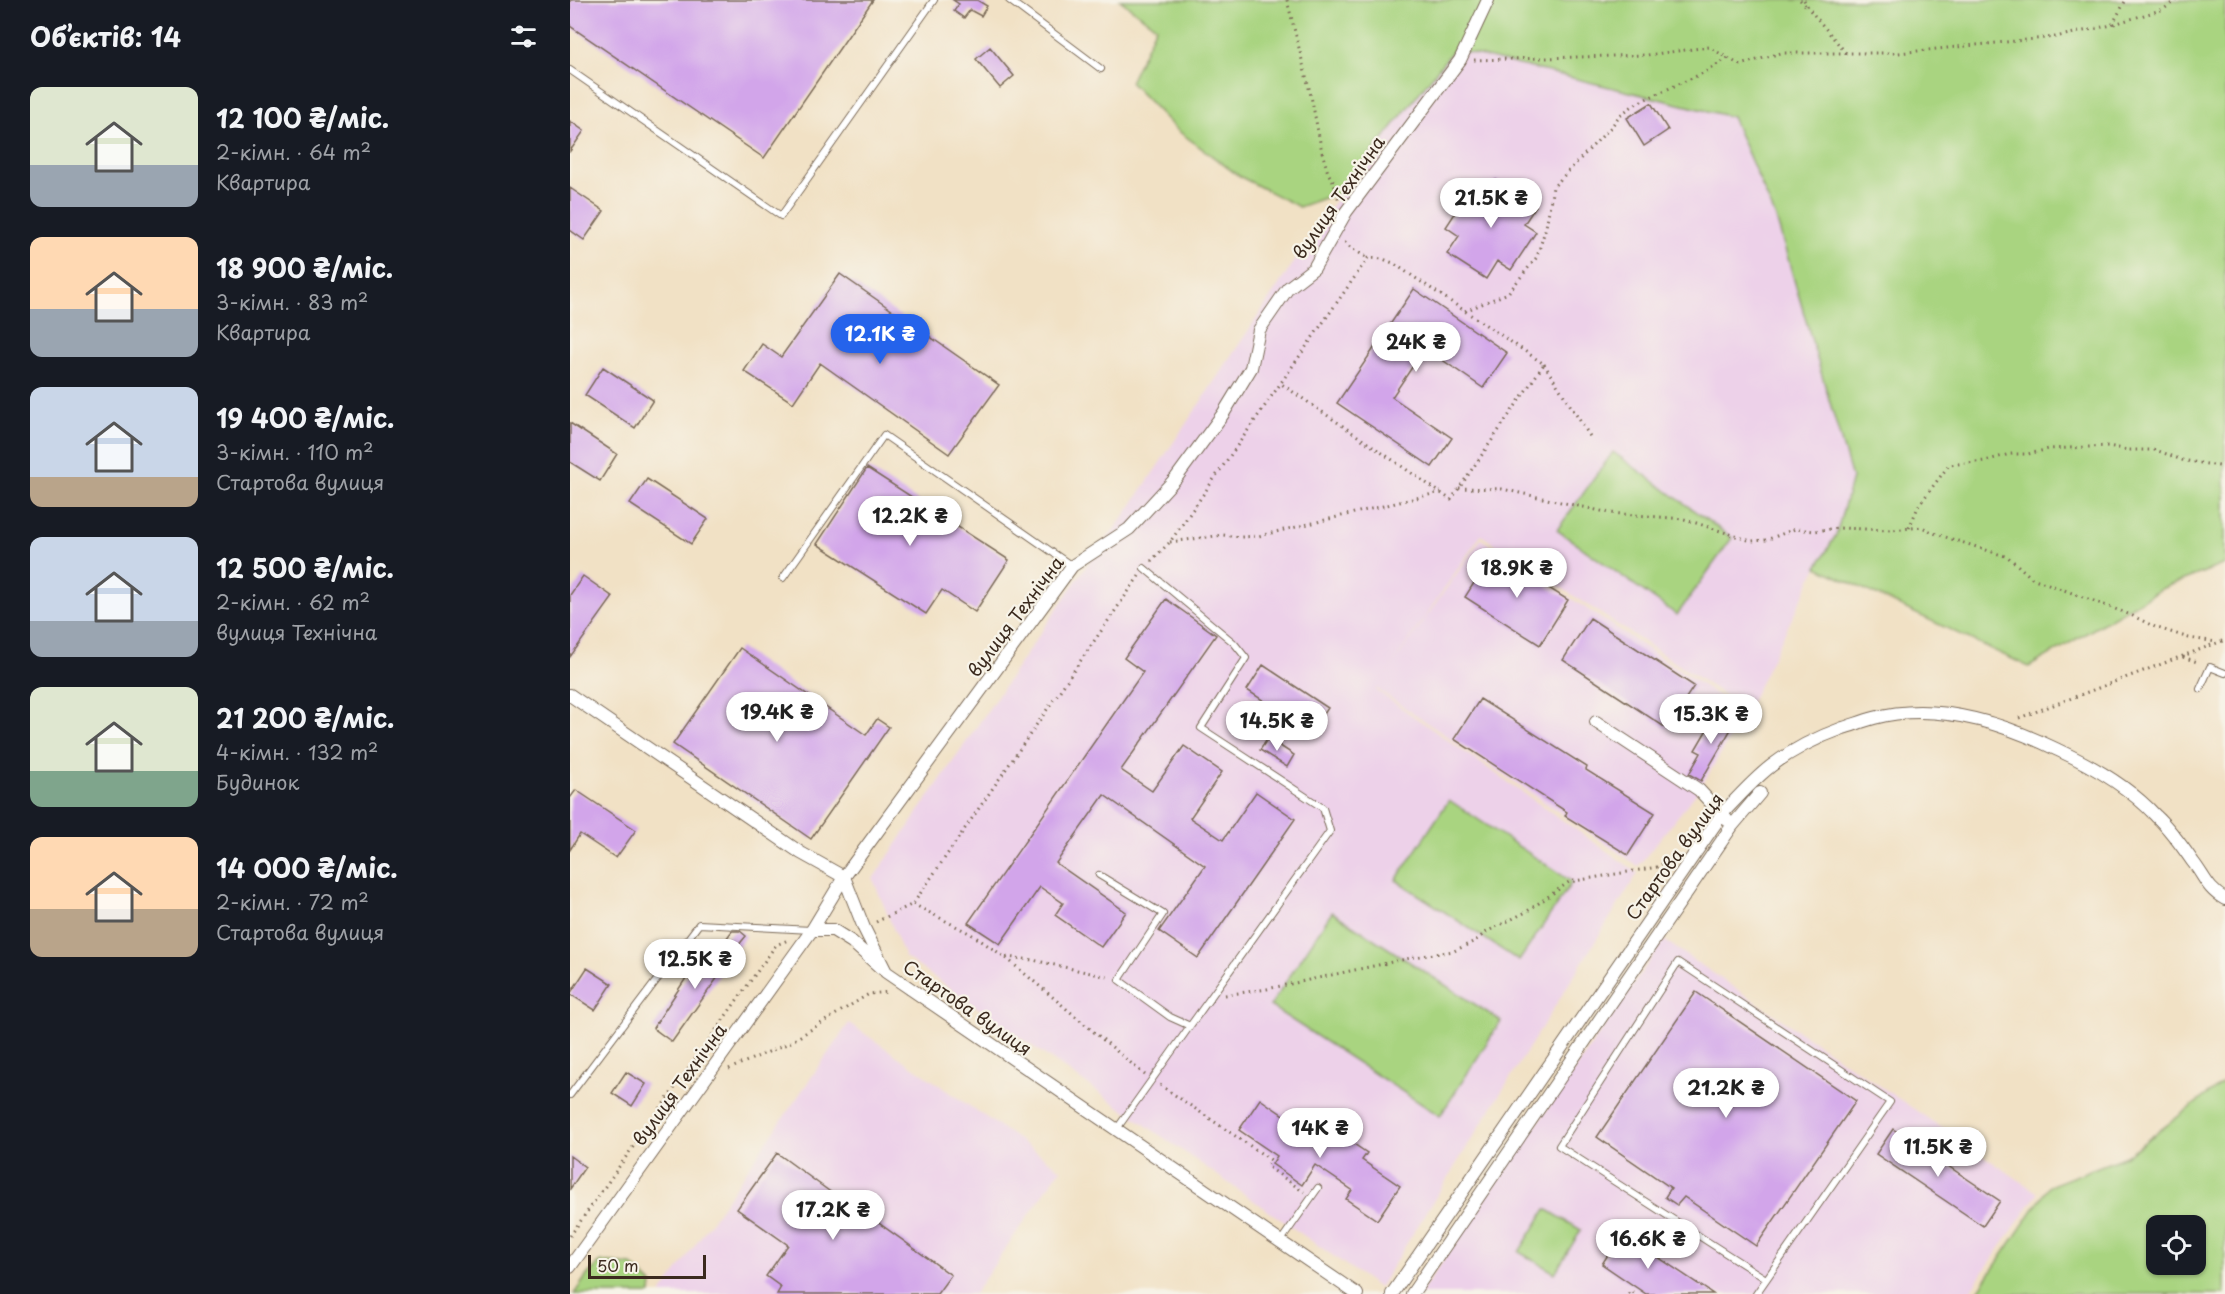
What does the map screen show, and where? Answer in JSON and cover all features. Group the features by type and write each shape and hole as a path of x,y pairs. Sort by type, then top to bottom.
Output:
{"street":[{"name":"вулиця Технічна","path":"570,1267 812,930 844,876 1072,566 1129,529 1176,478 1223,414 1251,368 1258,330 1287,288 1314,268 1346,212 1460,60 1488,0"},
{"path":"570,694 792,846 844,876"},
{"name":"Стартова вулиця","path":"1392,1294 1722,814 1770,766 1828,734 1875,717 1918,712 1962,716 2000,725 2038,740 2073,757 2120,786 2156,815 2194,862 2213,893 2225,899"},
{"path":"1596,722 1699,790 1732,826"},
{"name":"Стартова вулиця","path":"1412,1294 1732,826 1760,793"},
{"name":"Стартова вулиця","path":"844,876 864,928 886,972 1357,1294"},
{"path":"812,930 833,930 852,942 886,972"}],"lane":[{"path":"570,70 781,216 934,0"},
{"path":"1009,0 1101,69"},
{"path":"783,578 884,435 1072,566"},
{"path":"1116,1131 1330,831 1323,808 1201,728 1246,658 1234,644 1144,568"},
{"path":"2200,689 2210,667 2225,673"},
{"path":"1100,875 1163,914 1119,980 1170,1017 1190,1026"},
{"path":"570,1095 699,924 812,930"},
{"path":"1756,1294 1890,1102 1678,962 1558,1146 1766,1279"},
{"path":"1280,1243 1318,1188"}],"path":[{"path":"1287,0 1311,96 1322,152 1328,173 1334,181 1340,206 1346,212"},
{"path":"1802,0 1846,53"},
{"path":"2112,24 2126,0"},
{"path":"1460,60 1647,55 1709,47 1740,65 1781,53 1898,53 2044,38 2112,24 2164,9 2176,0"},
{"path":"1465,311 1508,293 1537,257 1546,228 1553,187 1620,115 1637,103 1703,73 1728,58"},
{"path":"1335,232 1351,248 1368,258 1383,259 1393,263 1544,364 1591,438"},
{"path":"864,928 913,904 1144,568 1170,542 1368,258"},
{"path":"1281,383 1451,500 1544,364"},
{"path":"1909,528 1920,505 1949,465 2068,447 2109,446 2127,450 2156,450 2182,460 2225,466"},
{"path":"1459,488 1502,489 1610,513 1684,519 1751,541 1766,540 1795,529 1892,530 1922,527 1936,534 2008,557 2032,578 2131,615 2155,627 2189,638 2220,642"},
{"path":"1170,542 1223,535 1259,536 1441,492"},
{"path":"2014,720 2225,640"},
{"path":"2182,657 2210,667"},
{"path":"1212,997 1454,951 1526,912 1569,882 1656,867 1673,858 1680,850"},
{"path":"913,904 971,934 1005,957 1152,1081 1171,1090 1271,1160 1268,1166 1312,1198"},
{"path":"570,1236 776,945 812,930"},
{"path":"1005,957 1033,960 1119,980"},
{"path":"705,1078 789,1043 869,994 913,990"},
{"path":"1628,1294 1631,1291 1636,1294"}],"shaded area":[{"path":"1454,49 1732,117 1776,218 1852,478 1836,535 1817,567 1747,710 1481,535 1386,674 1481,539 1745,713 1699,790 1638,866 1376,690 1638,873 1379,1288 905,957 873,879 1082,572 1127,512 1341,192"},
{"path":"1664,940 2038,1193 1968,1294 1420,1294"},
{"path":"849,1023 1061,1169 974,1294 661,1294"}],"green space":[{"path":"1120,0 2225,0 2225,564 2163,588 2029,667 1817,567 1836,535 1852,478 1776,218 1732,117 1454,49 1341,192 1299,207 1239,176 1177,130 1130,82 1156,27"},
{"path":"1613,452 1732,538 1677,615 1557,530"},
{"path":"1449,800 1572,882 1519,961 1396,880"},
{"path":"1332,912 1501,1021 1440,1116 1270,1006"},
{"path":"2225,1081 2225,1294 1976,1294 2049,1186 2126,1156"},
{"path":"1546,1209 1581,1230 1555,1273 1519,1252"},
{"path":"601,1262 632,1265 652,1284 651,1294 574,1294 588,1274"}],"building":[{"path":"570,0 873,0 764,158 570,26"},
{"path":"953,0 977,0 987,6 981,16 970,10 964,18 954,11 959,4"},
{"path":"990,47 1014,76 1000,88 976,59"},
{"path":"1651,103 1668,130 1644,146 1627,118"},
{"path":"570,121 584,131 570,151"},
{"path":"1496,180 1536,206 1524,224 1536,232 1511,270 1497,261 1486,279 1447,254 1459,236 1446,227 1473,186 1487,195"},
{"path":"570,188 604,211 584,240 570,230"},
{"path":"840,274 999,385 949,454 820,363 793,403 744,371 762,344 781,357"},
{"path":"1414,289 1507,353 1483,388 1425,348 1392,397 1452,438 1432,467 1337,403"},
{"path":"603,367 653,400 635,428 585,395"},
{"path":"570,423 617,454 600,481 570,462"},
{"path":"867,468 1009,560 975,612 942,590 926,614 817,544"},
{"path":"647,479 708,519 691,544 630,504"},
{"path":"1493,553 1568,600 1540,645 1465,597"},
{"path":"583,576 613,597 570,657 570,595"},
{"path":"1166,599 1216,635 1121,770 1152,791 1184,746 1222,772 1190,818 1223,840 1256,792 1295,819 1198,958 1159,931 1205,866 1104,795 1056,863 1126,912 1101,947 1055,915 1063,903 1040,887 1000,944 968,923 1143,672 1124,658"},
{"path":"1590,618 1694,686 1666,728 1563,660"},
{"path":"740,648 866,735 877,719 889,727 811,839 673,744"},
{"path":"1263,665 1328,708 1312,732 1247,690"},
{"path":"1480,699 1655,813 1628,855 1565,816 1567,812 1454,739"},
{"path":"1716,714 1734,724 1701,781 1689,774 1701,753 1695,750"},
{"path":"1268,738 1294,755 1287,767 1260,750"},
{"path":"576,790 636,830 616,858 580,834 570,850 570,798"},
{"path":"732,931 740,931 746,936 722,965 725,967 672,1042 653,1028 690,972 698,977"},
{"path":"587,968 612,984 595,1010 570,994"},
{"path":"1696,992 1856,1101 1756,1246 1684,1197 1677,1205 1665,1197 1671,1188 1597,1137"},
{"path":"626,1072 646,1084 632,1106 612,1093"},
{"path":"1260,1099 1289,1119 1285,1125 1323,1150 1336,1132 1367,1153 1362,1160 1400,1186 1377,1220 1346,1199 1352,1190 1315,1165 1302,1185 1272,1164 1277,1156 1239,1130"},
{"path":"1893,1129 2000,1201 1983,1226 1876,1154"},
{"path":"777,1153 851,1207 857,1199 880,1216 876,1221 951,1275 937,1294 777,1294 781,1287 766,1276 788,1245 737,1209"},
{"path":"570,1156 585,1167 570,1189"},
{"path":"1622,1233 1713,1294 1646,1294 1602,1264"}]}
